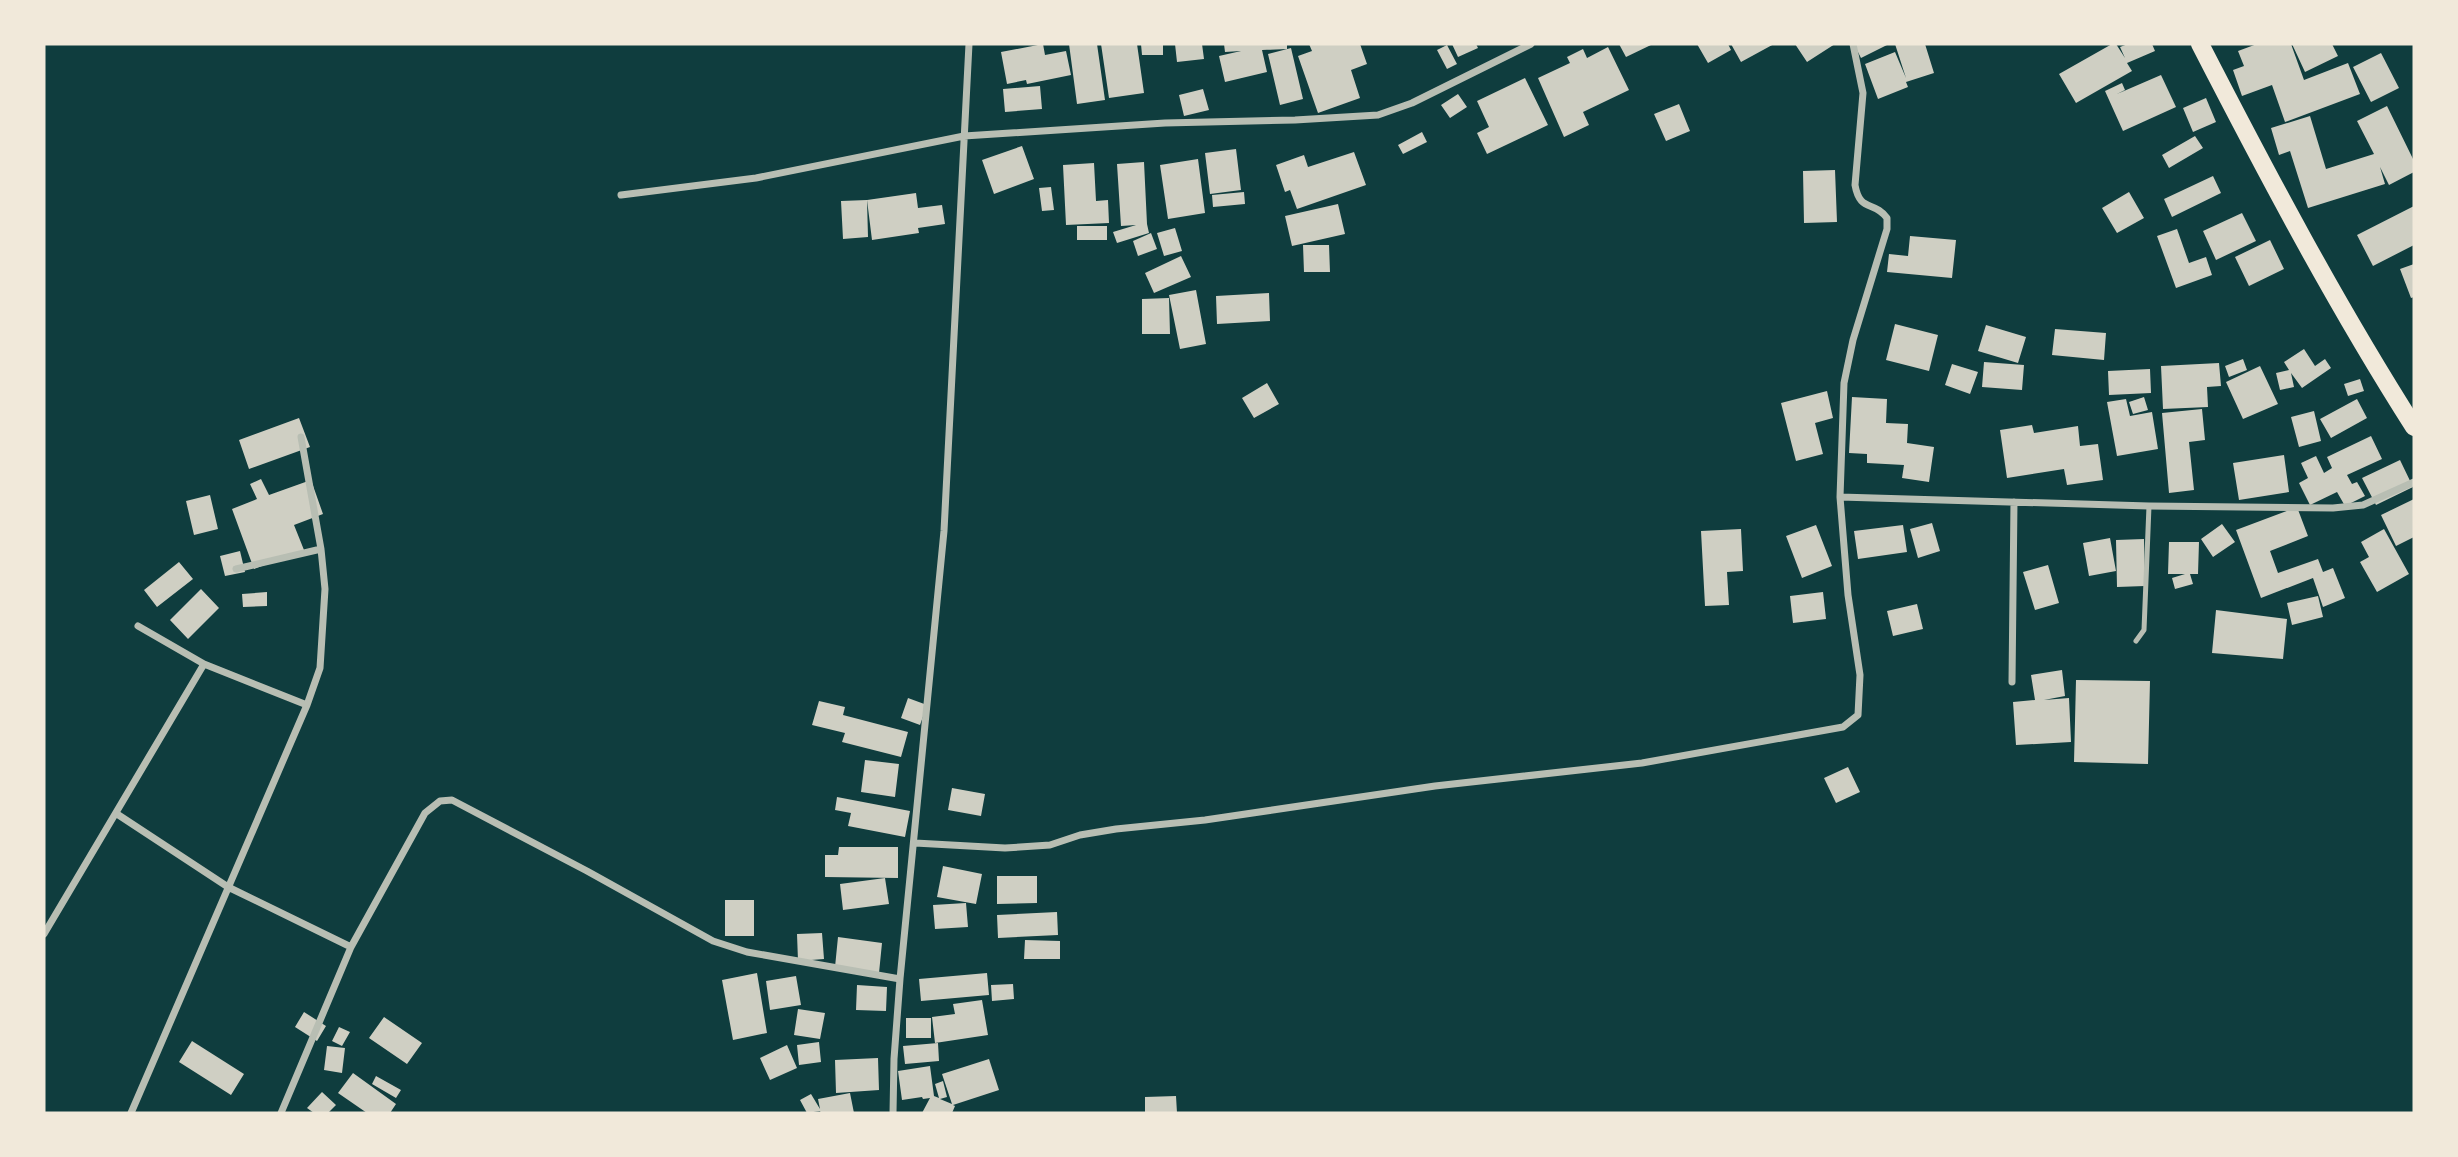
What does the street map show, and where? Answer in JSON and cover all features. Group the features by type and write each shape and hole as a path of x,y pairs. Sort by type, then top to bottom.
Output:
{"main road":[{"path":"2200,44 2312,257 2367,353 2414,427"}],"street":[{"path":"893,1113 900,979 944,531 969,44"},
{"path":"621,195 756,178 964,136 1165,123 1378,115 1412,103 1531,44"},
{"path":"915,843 1005,848 1050,845 1080,835 1116,829 1205,820 1435,786 1642,763 1843,727 1858,715 1860,674 1848,594 1840,497 1844,383 1887,218 1882,211 1863,204 1857,197 1855,185 1863,93 1853,44"},
{"path":"131,1113 307,705 320,668 325,589 321,549 301,437"},
{"path":"1840,497 2149,506 2333,508 2362,505 2414,482"},
{"path":"2012,682 2014,502"},
{"path":"236,569 321,549"},
{"path":"138,626 204,664 307,705"},
{"path":"44,933 204,664"},
{"path":"281,1113 351,947 425,813 440,801 452,800 713,941 747,952 900,979"},
{"path":"117,814 229,887 351,947"}],"lane":[{"path":"2136,641 2144,630 2149,506"}],"building":[{"path":"1043,44 1045,55 1066,51 1071,75 1027,84 1026,80 1007,84 1001,52"},
{"path":"1069,44 1097,44 1105,100 1077,104"},
{"path":"1101,44 1137,44 1144,93 1109,98"},
{"path":"1141,44 1163,44 1163,55 1142,55"},
{"path":"1175,44 1202,44 1204,59 1177,62"},
{"path":"1224,44 1287,44 1287,49 1262,50 1267,72 1225,82 1219,56 1241,51 1225,52"},
{"path":"1309,44 1360,44 1367,64 1351,70 1360,98 1318,113 1298,56 1312,51"},
{"path":"1452,44 1476,44 1478,48 1458,57"},
{"path":"1619,44 1653,44 1626,57"},
{"path":"1697,44 1728,44 1731,50 1708,63"},
{"path":"1731,44 1774,44 1741,62"},
{"path":"1795,44 1835,44 1807,62"},
{"path":"1854,44 1889,44 1861,58"},
{"path":"1895,44 1925,44 1934,73 1906,82 1908,87 1878,99 1865,64 1895,52 1906,78"},
{"path":"2116,44 2125,58 2120,47 2128,44 2152,44 2155,51 2127,63 2132,71 2076,103 2059,74"},
{"path":"2257,44 2291,44 2304,80 2348,63 2360,94 2285,122 2272,85 2242,96 2233,70 2244,66 2238,51"},
{"path":"2292,44 2332,44 2338,56 2305,72"},
{"path":"1447,45 1457,64 1447,69 1437,50"},
{"path":"1608,47 1629,90 1583,112 1589,125 1564,137 1538,78 1570,63 1567,57 1583,49 1587,58"},
{"path":"1291,48 1303,99 1280,105 1268,54"},
{"path":"2381,53 2399,88 2371,102 2353,67"},
{"path":"2161,75 2176,107 2123,131 2105,91 2122,83 2125,90 2117,94"},
{"path":"1525,78 1548,125 1487,154 1477,133 1489,127 1477,101"},
{"path":"1040,86 1042,109 1005,112 1003,89"},
{"path":"1203,89 1209,110 1184,116 1179,95"},
{"path":"1458,94 1467,107 1450,118 1441,105"},
{"path":"2206,98 2216,122 2193,132 2183,108"},
{"path":"1679,104 1690,131 1666,141 1654,114"},
{"path":"2387,106 2414,161 2414,172 2389,185 2380,167 2385,184 2308,208 2290,151 2279,155 2271,128 2310,116 2326,169 2374,154 2357,121"},
{"path":"1422,132 1427,142 1403,154 1398,145"},
{"path":"2195,136 2203,148 2169,168 2162,155"},
{"path":"1022,146 1034,179 994,194 982,160"},
{"path":"1236,149 1241,190 1210,194 1205,153"},
{"path":"1354,152 1366,185 1297,209 1290,190 1285,192 1276,165 1304,155 1308,167"},
{"path":"1198,159 1205,213 1168,219 1160,165"},
{"path":"1144,162 1149,233 1117,243 1113,232 1136,225 1121,226 1117,164"},
{"path":"1094,163 1096,201 1108,200 1109,223 1066,225 1063,165"},
{"path":"1835,170 1837,222 1804,223 1803,171"},
{"path":"2213,176 2221,193 2172,217 2164,199"},
{"path":"1051,187 1054,210 1042,211 1039,188"},
{"path":"1244,192 1245,204 1213,207 1212,195"},
{"path":"2129,192 2144,218 2117,233 2102,208"},
{"path":"916,193 918,208 942,205 945,224 918,228 919,233 872,240 867,200"},
{"path":"867,200 868,237 843,239 841,201"},
{"path":"1338,204 1345,234 1292,246 1285,216"},
{"path":"2414,206 2414,245 2373,266 2357,235"},
{"path":"2242,213 2256,241 2216,260 2203,231"},
{"path":"1077,226 1107,226 1107,240 1077,240"},
{"path":"1175,228 1182,251 1164,256 1157,233"},
{"path":"2177,229 2189,263 2206,257 2212,275 2176,288 2157,236"},
{"path":"1151,233 1157,249 1138,256 1133,241"},
{"path":"1910,236 1956,240 1952,278 1887,272 1889,254 1908,256"},
{"path":"2270,240 2284,269 2249,286 2235,257"},
{"path":"1303,245 1329,245 1330,272 1304,272"},
{"path":"1181,256 1191,277 1154,293 1145,273"},
{"path":"2414,264 2414,297 2411,298 2400,269"},
{"path":"1196,290 1206,344 1180,349 1169,295"},
{"path":"1269,293 1270,321 1217,324 1216,296"},
{"path":"1169,298 1170,334 1142,334 1142,299"},
{"path":"1895,324 1938,335 1929,371 1886,360"},
{"path":"1986,325 2026,337 2018,363 1978,351"},
{"path":"2055,329 2106,333 2104,360 2052,355"},
{"path":"2304,349 2315,366 2325,359 2331,368 2302,388 2291,373 2294,387 2280,390 2276,373 2289,370 2284,362"},
{"path":"2243,359 2247,370 2229,377 2225,366"},
{"path":"1984,362 2024,365 2022,390 1982,387"},
{"path":"2219,363 2221,386 2207,387 2208,407 2163,409 2161,366"},
{"path":"1952,364 1978,372 1970,394 1945,385"},
{"path":"2260,366 2278,404 2243,419 2226,382"},
{"path":"2150,369 2151,393 2109,395 2108,371"},
{"path":"2360,379 2364,391 2348,396 2344,384"},
{"path":"1267,383 1279,404 1254,418 1242,398"},
{"path":"1827,391 1833,418 1815,423 1823,454 1796,461 1781,403"},
{"path":"1852,397 1887,399 1886,423 1908,424 1907,443 1934,447 1929,482 1902,478 1904,465 1867,463 1867,454 1849,453"},
{"path":"2144,397 2148,410 2133,414 2129,402"},
{"path":"2126,399 2130,416 2152,412 2158,449 2117,456 2107,402"},
{"path":"2357,399 2367,418 2331,438 2320,419"},
{"path":"2202,409 2205,440 2189,442 2194,490 2169,493 2162,413"},
{"path":"2314,411 2321,441 2299,447 2291,417"},
{"path":"299,418 310,447 249,469 239,440"},
{"path":"2032,425 2034,433 2078,426 2080,446 2098,444 2103,480 2067,485 2064,469 2007,478 2000,430"},
{"path":"2371,436 2382,459 2347,475 2352,484 2357,482 2365,496 2345,506 2337,492 2310,505 2299,483 2308,478 2301,463 2316,456 2324,473 2332,468 2327,457"},
{"path":"2284,455 2289,492 2239,500 2233,463"},
{"path":"2400,460 2413,487 2376,505 2362,478"},
{"path":"261,479 269,495 311,480 323,514 294,525 304,550 254,569 232,509 257,499 250,484"},
{"path":"210,495 218,529 194,535 186,501"},
{"path":"2414,499 2414,537 2396,546 2381,515"},
{"path":"2297,507 2308,536 2270,551 2278,573 2318,559 2323,572 2333,568 2345,598 2323,607 2313,578 2261,598 2236,530"},
{"path":"1932,523 1940,551 1918,558 1910,529"},
{"path":"2222,524 2235,542 2213,557 2201,539"},
{"path":"1816,525 1832,566 1802,578 1786,536"},
{"path":"1903,525 1907,552 1858,559 1854,531"},
{"path":"1741,529 1743,571 1727,572 1729,605 1705,606 1701,531"},
{"path":"2384,529 2409,574 2377,592 2360,562 2369,557 2361,542"},
{"path":"2110,538 2116,571 2089,576 2083,543"},
{"path":"2144,539 2145,586 2117,587 2116,540"},
{"path":"2169,542 2199,542 2198,574 2190,574 2193,584 2175,589 2172,578 2185,574 2168,574"},
{"path":"240,551 245,572 225,576 220,556"},
{"path":"179,562 193,579 157,607 144,590"},
{"path":"2048,565 2059,603 2035,610 2023,572"},
{"path":"201,589 219,608 188,639 170,620"},
{"path":"267,592 267,606 243,607 242,594"},
{"path":"1823,592 1826,619 1793,623 1790,596"},
{"path":"2318,596 2323,617 2292,625 2287,603"},
{"path":"1917,604 1923,629 1893,636 1887,611"},
{"path":"2216,610 2287,619 2283,659 2212,653"},
{"path":"2062,670 2065,696 2044,700 2069,698 2071,742 2016,745 2013,702 2035,700 2031,675"},
{"path":"2076,680 2150,681 2148,764 2074,762"},
{"path":"908,698 927,705 920,725 901,718"},
{"path":"819,701 845,707 843,715 908,732 901,757 842,742 845,733 812,725"},
{"path":"865,760 899,764 895,797 861,792"},
{"path":"1848,767 1860,792 1836,803 1824,778"},
{"path":"952,788 985,794 981,816 948,810"},
{"path":"837,797 910,811 905,837 848,826 851,813 835,810"},
{"path":"839,847 898,847 898,878 825,877 825,855 838,855"},
{"path":"943,866 982,874 976,904 937,897"},
{"path":"997,876 1037,876 1037,903 997,904"},
{"path":"885,878 889,904 843,910 840,884"},
{"path":"725,900 754,900 754,936 725,936"},
{"path":"966,903 968,927 935,929 933,905"},
{"path":"1057,912 1058,935 998,938 997,915"},
{"path":"822,933 824,959 798,961 797,934"},
{"path":"838,937 882,943 879,973 835,967"},
{"path":"1025,940 1060,941 1060,959 1024,959"},
{"path":"757,973 767,1033 733,1040 722,980"},
{"path":"987,973 989,995 921,1001 919,979"},
{"path":"796,976 801,1005 770,1010 766,981"},
{"path":"1013,984 1014,999 992,1001 991,985"},
{"path":"857,985 887,987 886,1011 856,1010"},
{"path":"982,1000 988,1035 935,1043 932,1017 955,1014 953,1004"},
{"path":"798,1009 825,1013 820,1039 794,1035"},
{"path":"304,1012 326,1026 317,1041 295,1027"},
{"path":"384,1017 422,1043 407,1064 369,1038"},
{"path":"906,1018 931,1018 931,1038 906,1038"},
{"path":"339,1027 350,1032 342,1046 332,1041"},
{"path":"192,1041 244,1074 231,1095 179,1062"},
{"path":"819,1042 821,1062 799,1065 797,1045"},
{"path":"938,1043 939,1061 905,1064 903,1046"},
{"path":"787,1045 797,1068 770,1080 760,1058"},
{"path":"327,1046 345,1048 342,1073 324,1070"},
{"path":"878,1058 879,1090 836,1093 835,1060"},
{"path":"989,1059 999,1090 953,1105 955,1106 952,1113 922,1113 930,1098 902,1100 898,1071 930,1066 934,1096 939,1098 935,1084 943,1081 947,1097 940,1099 952,1104 942,1074"},
{"path":"353,1073 396,1104 390,1113 367,1113 338,1093"},
{"path":"376,1076 401,1090 396,1098 372,1084"},
{"path":"322,1092 336,1105 328,1113 314,1113 307,1108"},
{"path":"850,1093 854,1113 807,1113 800,1100 811,1094 820,1109 818,1099"},
{"path":"1176,1096 1177,1113 1145,1113 1145,1097"}]}
